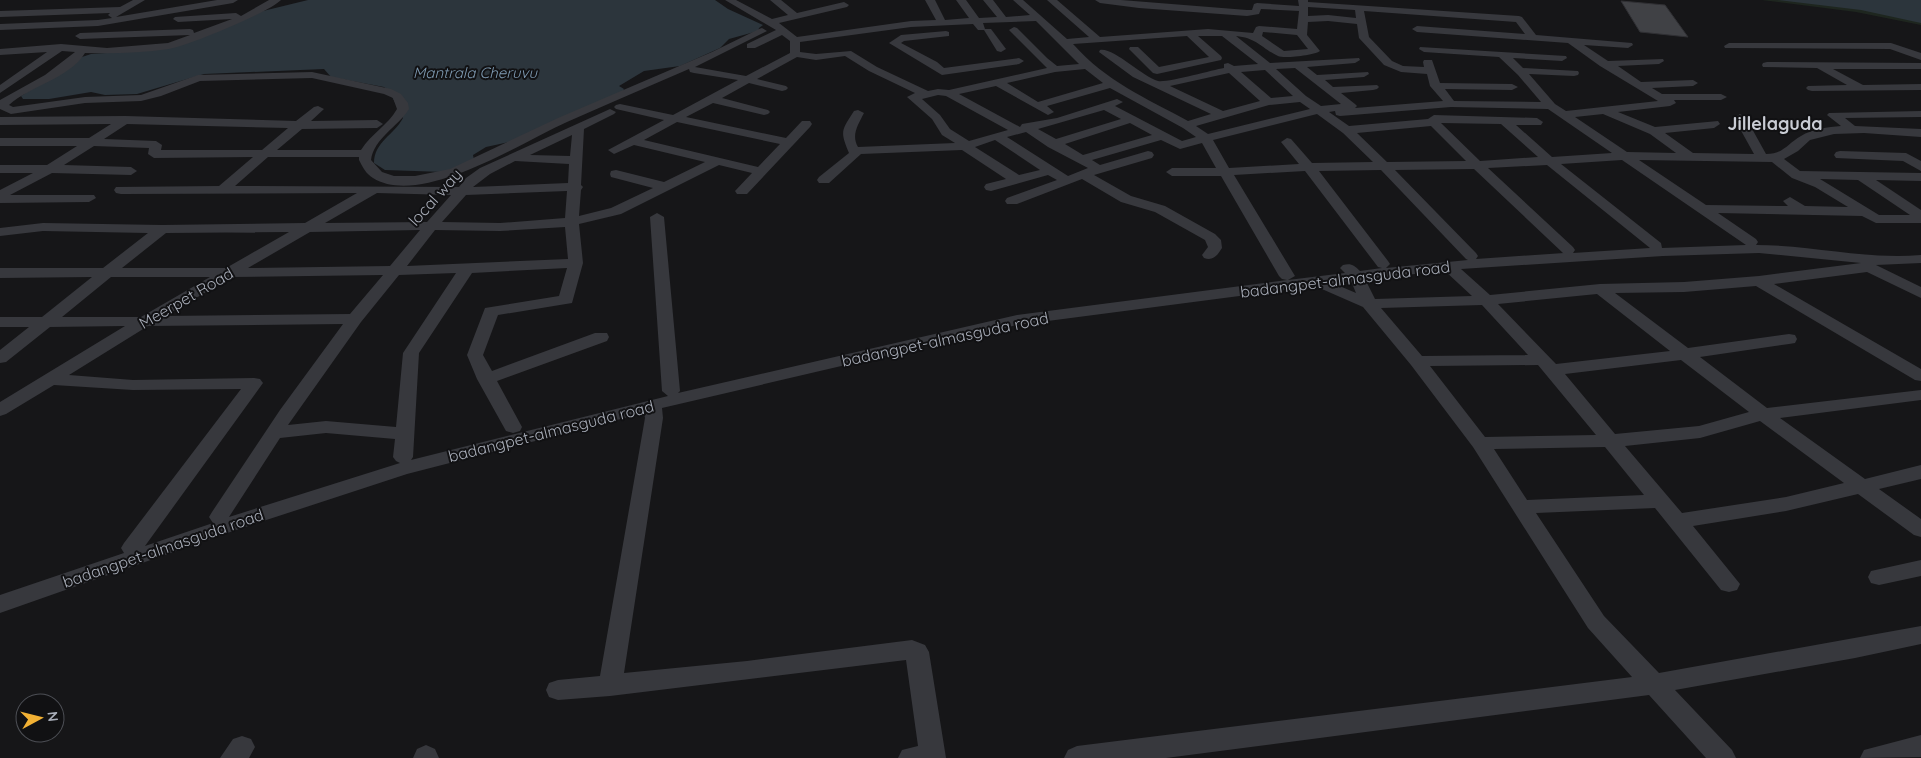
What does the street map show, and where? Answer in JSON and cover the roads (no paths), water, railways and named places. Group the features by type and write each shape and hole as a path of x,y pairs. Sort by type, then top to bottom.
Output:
{"street":[{"path":"0,90 94,24 140,0"},
{"path":"8,37 34,37 110,21 233,0"},
{"path":"19,62 84,51 150,49 170,46 246,17 276,0"},
{"path":"730,0 784,30 795,40 795,54"},
{"path":"775,0 795,16"},
{"path":"806,0 819,12"},
{"path":"772,22 844,5 838,0"},
{"path":"930,0 942,23"},
{"path":"961,0 975,22 1001,48"},
{"path":"988,0 1005,20"},
{"path":"1021,0 1037,18 1065,42 1222,115"},
{"path":"1052,0 1097,39"},
{"path":"1100,0 1139,6 1254,13 1256,12 1256,3 1303,8 1359,8 1519,19 1532,37"},
{"path":"0,14 184,8"},
{"path":"1065,42 1097,39 1133,32 1178,29 1189,33 1208,32 1257,37 1282,54 1315,51 1316,49 1302,34 1303,8"},
{"path":"1303,8 1328,18 1360,21"},
{"path":"1359,8 1364,38 1388,63 1401,69 1431,71"},
{"path":"1207,9 1208,32"},
{"path":"1412,12 1436,86 1451,104"},
{"path":"110,21 236,16"},
{"path":"795,40 911,24 1037,18"},
{"path":"0,27 94,24"},
{"path":"942,72 933,64 894,43 904,38 1047,27"},
{"path":"1257,37 1260,28 1302,32"},
{"path":"1417,29 1628,44"},
{"name":"local way","path":"219,517 274,433 354,319 471,181 485,171 578,128 694,70 784,30"},
{"path":"1014,30 1043,60 1055,69"},
{"path":"84,51 49,77 4,102 3,106 12,111 84,100 150,97 198,78 312,75 372,87 397,96 402,103 403,110 400,116 374,141 366,152 365,160 370,168 384,178 428,178 464,168 562,120 693,65 762,31"},
{"path":"79,36 190,32"},
{"path":"1189,33 1268,102"},
{"path":"1225,33 1267,66 1302,98 1347,130 1385,166 1471,256"},
{"path":"14,51 34,37"},
{"path":"1564,115 1670,103 1604,64 1571,41"},
{"path":"1181,45 1200,44"},
{"path":"1729,46 1921,46"},
{"path":"1783,46 1861,88"},
{"path":"1892,46 1921,57"},
{"path":"1090,53 1153,47"},
{"path":"0,52 60,48 84,51"},
{"path":"1126,49 1157,71"},
{"path":"1424,49 1562,58"},
{"path":"614,150 795,54 816,57 847,53 873,69 938,93 1021,128 1098,169"},
{"path":"1088,66 1090,53"},
{"path":"1502,54 1522,71 1534,89 1551,106 1751,242"},
{"path":"1137,74 1217,58"},
{"path":"1160,85 1232,69 1355,60"},
{"path":"938,93 934,77 942,72 1019,61"},
{"path":"1604,64 1659,61"},
{"path":"1106,106 1180,145 1351,106 1297,64"},
{"path":"1767,65 1921,66"},
{"path":"1017,180 946,132 936,117 913,97 997,82 1055,69 1088,66 1111,84 1187,125 1204,138 1287,276"},
{"path":"694,70 782,88"},
{"path":"1522,71 1574,72"},
{"path":"1315,78 1364,74"},
{"path":"0,83 12,81"},
{"path":"997,82 1039,105 1061,120"},
{"path":"1639,85 1693,83"},
{"path":"1039,105 1111,84"},
{"path":"1436,86 1512,88"},
{"path":"1812,88 1916,88 1921,94"},
{"path":"1331,90 1376,91 1342,99"},
{"path":"855,151 966,146 1021,128 1061,120 1134,96"},
{"path":"1660,97 1721,97"},
{"path":"1187,125 1268,102 1302,98"},
{"path":"712,99 764,112"},
{"path":"0,197 50,169 153,101"},
{"path":"1321,112 1451,104 1551,106"},
{"path":"620,107 789,142"},
{"path":"222,190 267,154 318,108"},
{"path":"0,121 23,110"},
{"path":"1604,111 1654,132 1690,157"},
{"path":"855,151 849,144 847,135 858,113"},
{"path":"1852,129 1833,115 1921,114"},
{"path":"1740,118 1769,158 1795,180 1820,184 1876,219 1921,217"},
{"path":"1052,144 1132,119"},
{"path":"1347,130 1434,122 1434,119 1537,122"},
{"path":"0,121 125,120 299,125 377,124"},
{"path":"1504,121 1550,161 1656,246"},
{"path":"1434,122 1568,250"},
{"path":"742,191 806,124"},
{"path":"1654,132 1714,124"},
{"path":"513,427 474,355 491,310 566,300 576,263 572,222 576,187 578,128"},
{"path":"1172,172 1226,172 1309,167 1477,165 1623,156 1769,158 1795,148 1802,140 1810,136 1852,129 1921,133"},
{"path":"997,136 1068,181"},
{"path":"1080,160 1162,136"},
{"path":"633,141 715,162 760,171"},
{"path":"0,142 90,142 156,145 154,154 359,154"},
{"path":"1287,142 1309,167 1383,264"},
{"path":"824,180 853,156 855,151"},
{"path":"1012,201 1083,174 1148,155"},
{"path":"1840,155 1921,158"},
{"path":"1906,157 1921,167"},
{"path":"514,158 577,160"},
{"path":"0,232 43,227 162,229 500,227 572,222 616,211 666,188 715,162"},
{"path":"0,169 131,171"},
{"path":"991,187 1050,170"},
{"path":"616,174 666,188"},
{"path":"1083,174 1126,199 1160,209 1214,240 1215,248 1209,255"},
{"path":"1795,180 1861,176 1921,177"},
{"path":"1861,176 1921,217"},
{"path":"121,190 374,189 463,192 576,187"},
{"name":"Meerpet Road","path":"0,410 147,320 374,189"},
{"path":"0,197 89,198"},
{"path":"1790,201 1802,210"},
{"path":"1701,209 1864,212"},
{"path":"657,218 671,391"},
{"path":"0,358 48,322 162,229"},
{"name":"badangpet-almasguda road","path":"1352,272 1383,264 1471,256 1751,242 1852,251 1870,261 1886,256 1921,252"},
{"name":"badangpet-almasguda road","path":"0,592 219,517 403,457 513,427 652,406 1018,320 1352,272 1718,249 1759,249 1870,261 1899,262 1921,259"},
{"path":"1312,277 1369,304 1486,300 1600,289 1684,287 1759,281 1870,261 1921,294"},
{"path":"0,273 394,272 466,270 576,263"},
{"path":"1449,266 1486,300 1547,365 1729,584"},
{"path":"403,457 411,353 466,270"},
{"path":"1352,272 1369,304 1417,361 1480,443 1596,622 1656,684 1723,758"},
{"name":"badangpet-almasguda road","path":"0,604 229,524 401,469 671,391 1010,312 1287,276 1312,277"},
{"path":"1759,281 1921,376"},
{"path":"1600,289 1763,414 1921,530"},
{"path":"0,322 147,320 219,322 354,319"},
{"path":"486,379 601,337"},
{"path":"1417,361 1547,365 1688,355 1789,340"},
{"path":"50,379 132,385 254,383 132,548"},
{"path":"1480,443 1609,440 1700,432 1763,414 1921,395"},
{"path":"610,686 654,418 652,406"},
{"path":"274,433 326,427 404,434"},
{"path":"1678,521 1786,504 1921,472"},
{"path":"1522,507 1660,501"},
{"path":"1879,577 1921,568"},
{"path":"1092,757 1656,684 1704,673 1884,644 1921,635"},
{"path":"558,690 610,686 912,650 917,652 925,758"},
{"path":"1873,758 1921,746"}],"water":[{"name":"Mantrala Cheruvu","path":"308,0 715,0 728,9 763,25 758,31 729,39 720,48 680,66 644,71 619,86 624,89 623,91 509,142 486,147 473,155 474,160 444,172 385,170 374,163 377,150 403,118 389,91 384,87 331,77 324,69 204,74 137,94 105,95 91,92 49,99 23,99 21,96 82,57 91,54 153,50 263,11"},
{"path":"1777,0 1921,0 1921,23 1861,10"}],"district":[{"name":"Jillelaguda","path":"1775,124"}]}
